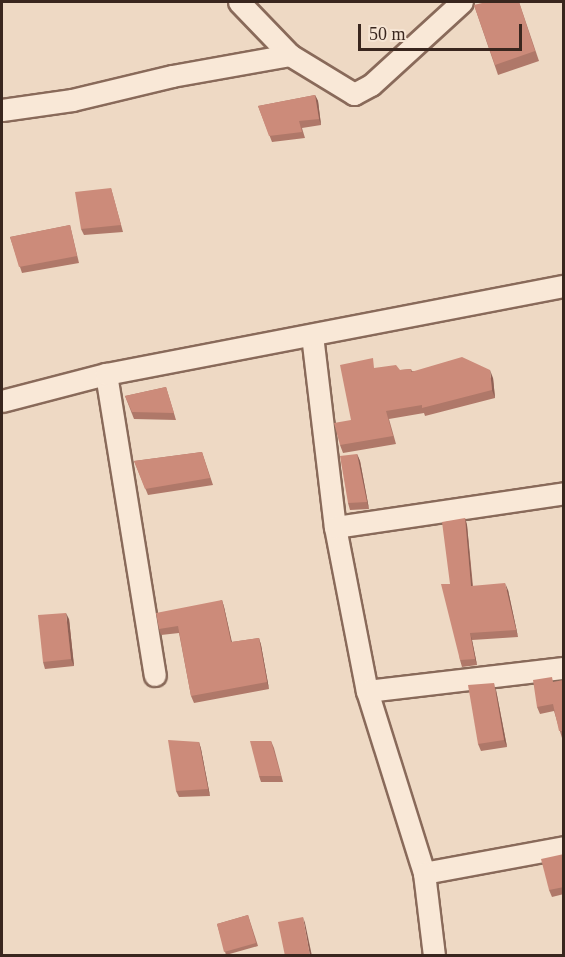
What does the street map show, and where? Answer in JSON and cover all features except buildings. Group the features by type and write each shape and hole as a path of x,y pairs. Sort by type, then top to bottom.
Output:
{"street":[{"path":"239,2 290,54 348,92 361,92 462,2"},
{"path":"2,110 72,100 172,76 290,54"},
{"path":"2,401 106,374 564,286"},
{"path":"312,335 335,527 368,691 424,873 434,956"},
{"path":"106,374 155,675"},
{"path":"335,527 564,493"},
{"path":"368,691 564,668"},
{"path":"424,873 564,847"}]}
